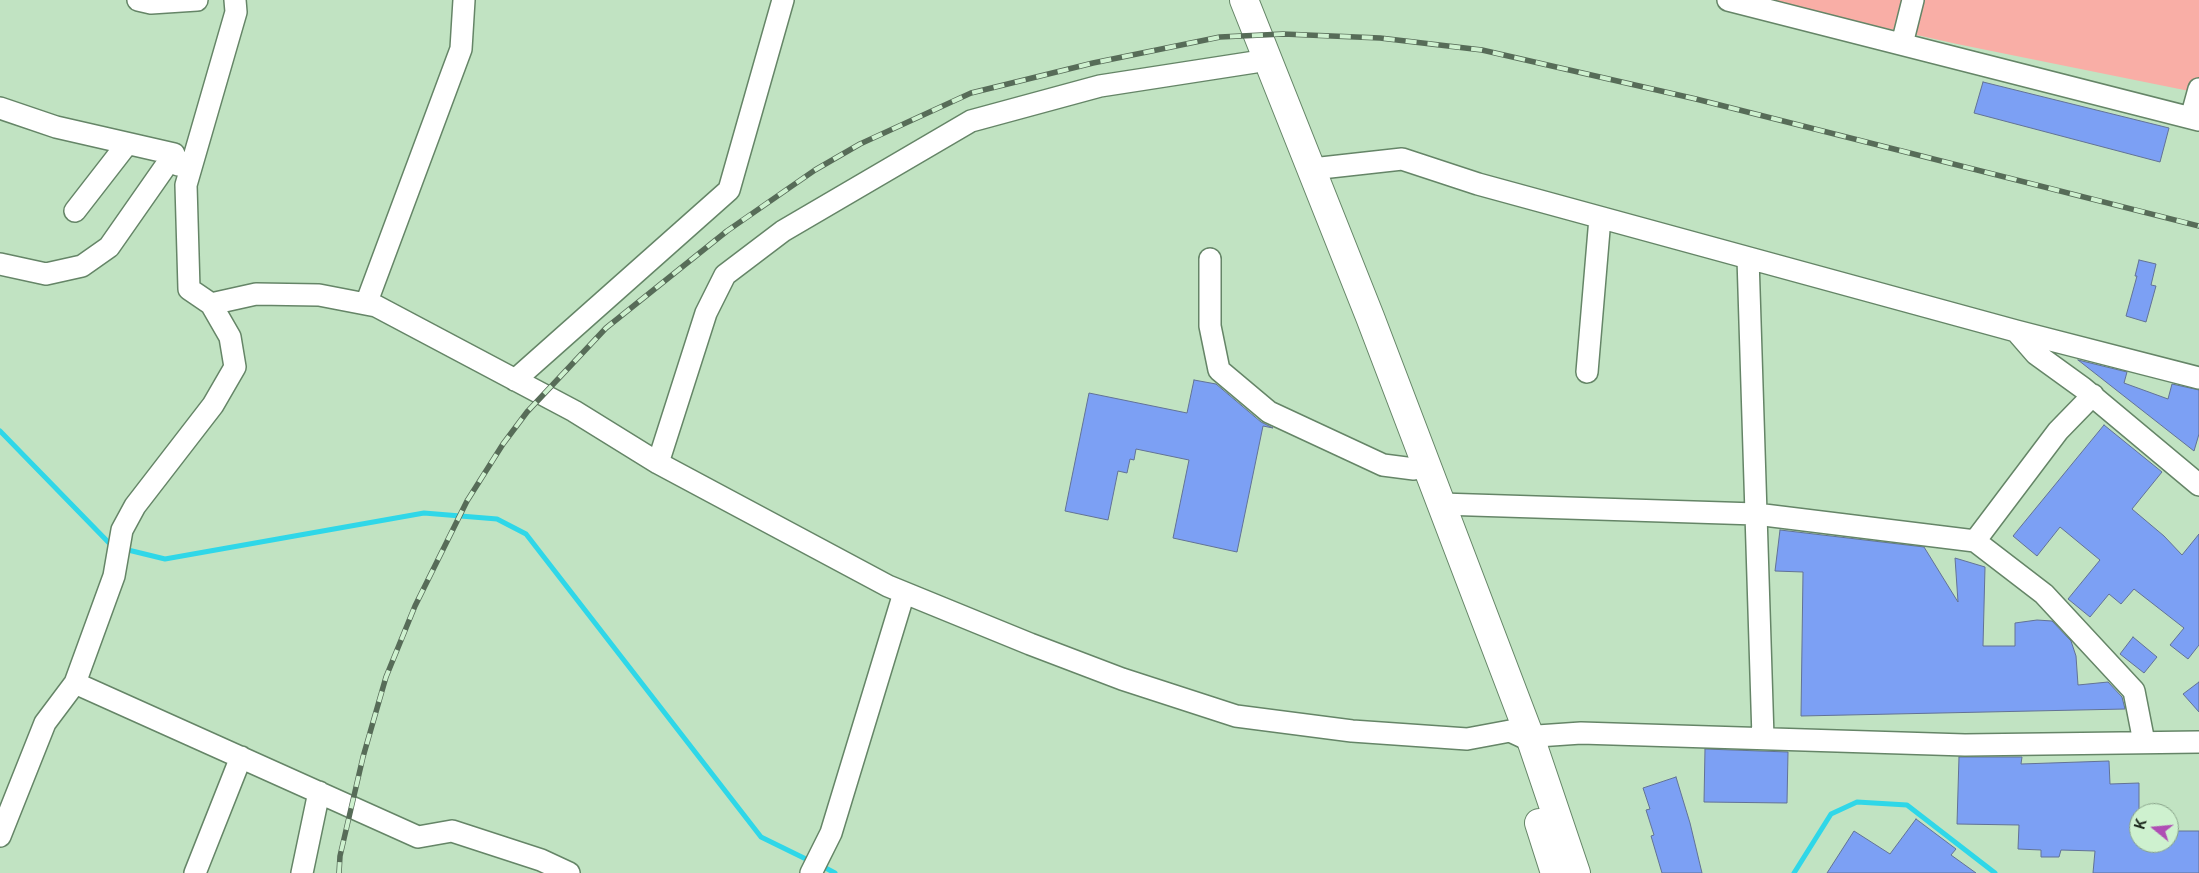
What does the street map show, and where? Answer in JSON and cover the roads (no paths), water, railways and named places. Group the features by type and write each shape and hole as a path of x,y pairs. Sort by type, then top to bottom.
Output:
{"main road":[{"path":"1231,0 1359,317 1414,469 1576,873"},
{"path":"1244,0 1312,169 1441,504 1520,734 1555,873"}],"street":[{"path":"138,0 151,4 197,0"},
{"path":"0,836 45,723 75,683 114,576 122,530 135,506 213,405 235,367 230,337 211,304 189,289 186,185 236,12 235,0"},
{"path":"366,304 462,49 464,0"},
{"path":"515,380 729,190 783,0"},
{"path":"1728,0 2195,119 2199,89"},
{"path":"1902,44 1913,0"},
{"path":"658,463 706,314 725,275 783,231 971,121 1100,86 1255,62"},
{"path":"2,112 56,127 174,154"},
{"path":"76,211 127,144"},
{"path":"174,154 186,185"},
{"path":"0,264 46,274 82,266 109,247 174,154"},
{"path":"1312,169 1402,159 1478,184 1600,218 2016,331 2199,378"},
{"path":"1587,372 1600,218"},
{"path":"1748,258 1763,738"},
{"path":"1210,259 1210,326 1219,370 1269,412 1383,465 1414,469"},
{"path":"211,304 256,294 319,295 376,306 574,411 658,463 904,593 1103,672 1236,716 1352,731 1467,738 1520,734 1581,733 1965,745 2199,742"},
{"path":"2016,331 2036,354 2093,395 2199,484"},
{"path":"1975,541 2058,431 2093,395"},
{"path":"1441,504 1756,514 1975,541 2044,594 2134,691 2144,742"},
{"path":"811,873 830,833 904,593"},
{"path":"75,683 135,712 241,756 418,838 452,831 542,860 569,873"},
{"path":"195,873 241,756"},
{"path":"302,873 319,792"}],"waterway":[{"path":"0,431 113,547"},
{"path":"124,549 165,559 424,513 497,519 526,534 761,837 812,862"},
{"path":"1794,873 1831,814 1857,802 1907,805 1995,873"},
{"path":"820,865 835,873"}],"railway":[{"path":"339,873 340,856 363,757 386,677 415,606 467,501 503,444 527,412 606,328 727,231 815,170 860,144 971,93 1093,63 1220,37 1283,34 1380,38 1482,50 1696,99 2199,226"}]}
